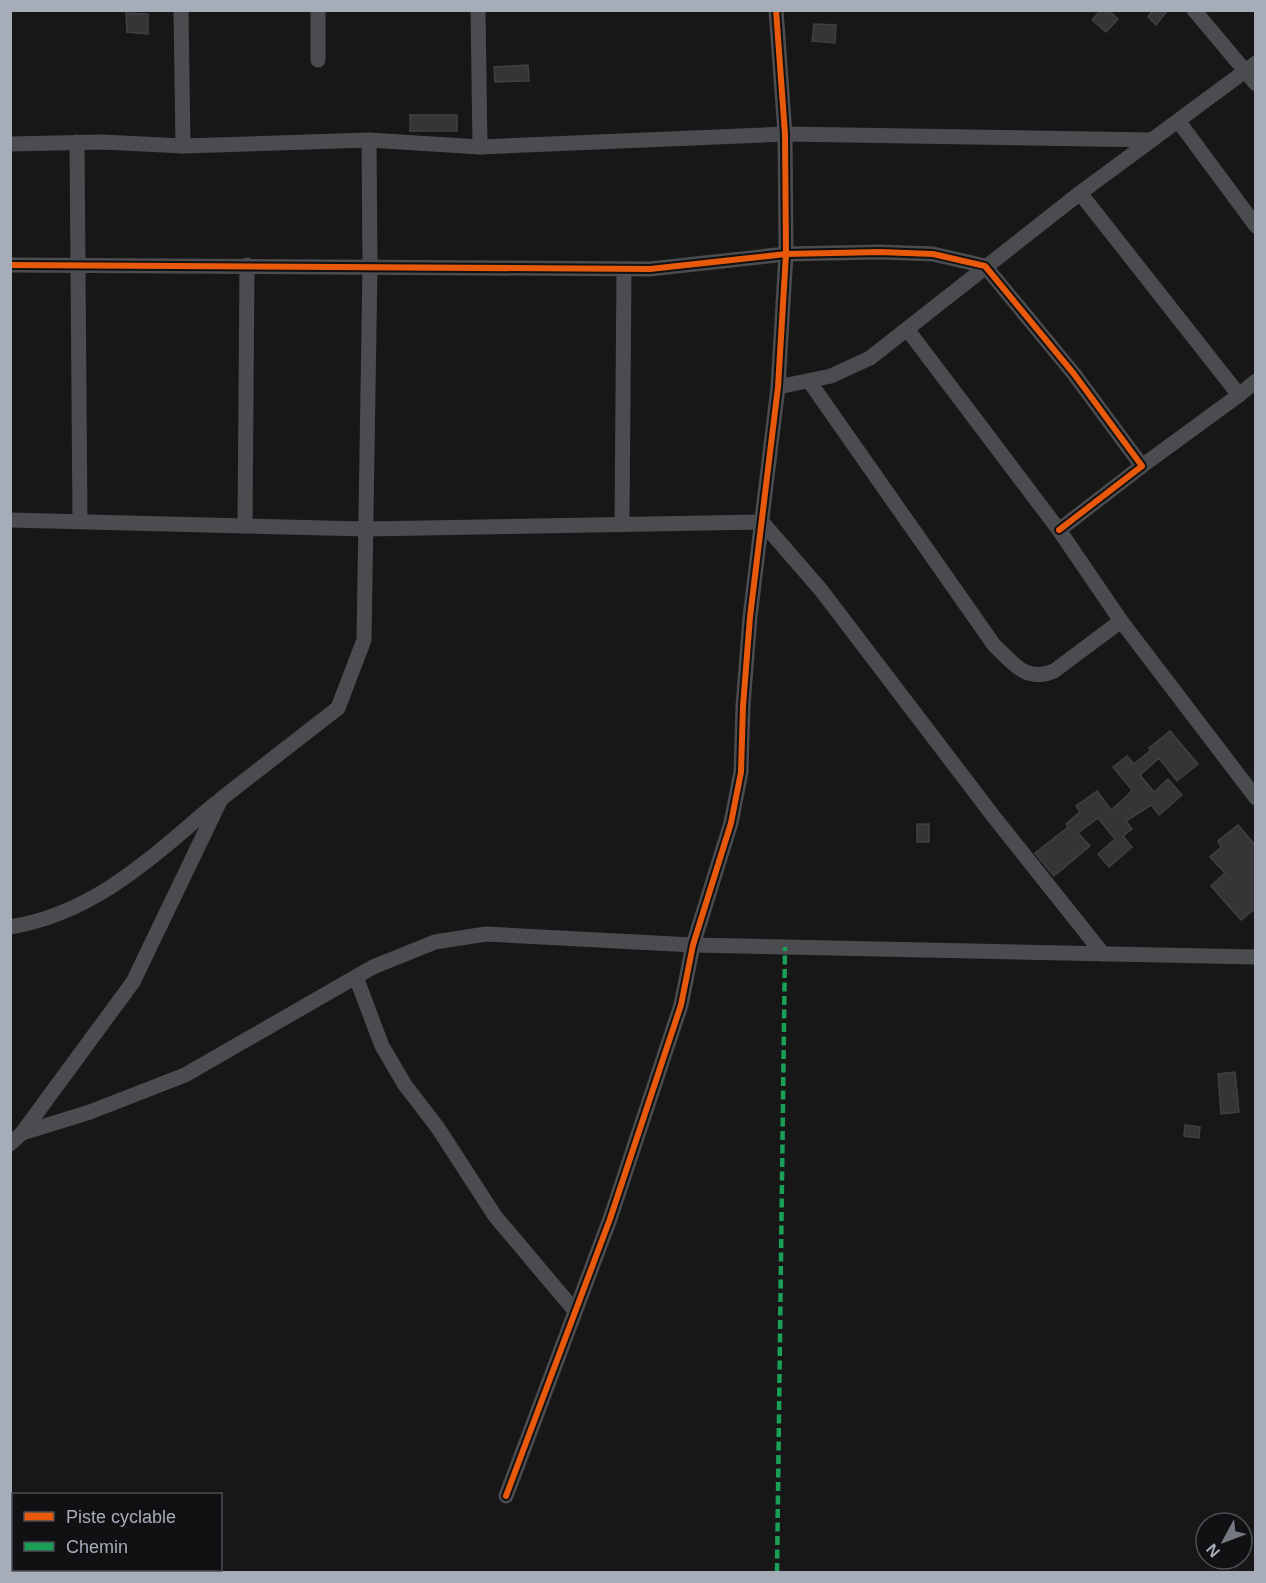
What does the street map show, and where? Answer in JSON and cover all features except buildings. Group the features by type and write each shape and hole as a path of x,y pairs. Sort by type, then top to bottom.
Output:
{"street":[{"path":"181,10 183,146"},
{"path":"318,10 318,60"},
{"path":"478,10 480,147"},
{"path":"506,1496 610,1219 681,1005 693,945 731,823 741,772 750,617 778,387 786,254 785,134 777,10"},
{"path":"1194,10 1250,67 1256,84"},
{"path":"778,387 831,376 870,358 1080,193 1179,122 1250,67"},
{"path":"1179,122 1256,226"},
{"path":"10,144 138,142 183,146 369,140 480,147 785,134 1152,140"},
{"path":"10,927 27,924 88,902 124,879 220,799 338,708 364,640 370,266 369,140"},
{"path":"77,142 80,521"},
{"path":"1080,193 1239,395"},
{"path":"10,265 650,269 786,254 880,252 933,254 985,267 1074,374 1142,466"},
{"path":"245,526 248,265"},
{"path":"622,525 624,269"},
{"path":"907,329 1059,530 1121,621 1256,798"},
{"path":"809,381 994,645 1014,664 1029,674 1042,676 1054,671 1121,621"},
{"path":"1059,530 1256,381"},
{"path":"10,519 366,529 762,522"},
{"path":"762,522 821,591 1103,954"},
{"path":"10,1144 22,1133 134,982 220,799"},
{"path":"22,1133 123,1100 185,1075 373,967 435,942 486,934 693,945 1256,957"},
{"path":"356,977 382,1046 405,1085 438,1128 495,1215 575,1311"}],"marked path":[{"path":"777,1572 785,947"}],"cycle path":[{"path":"506,1496 610,1219 681,1005 693,945 731,823 741,772 743,706 750,617 778,387 786,254 785,134 776,10"},
{"path":"10,265 650,269 786,254 880,252 933,254 985,266 1074,374 1142,466 1059,530"}]}
